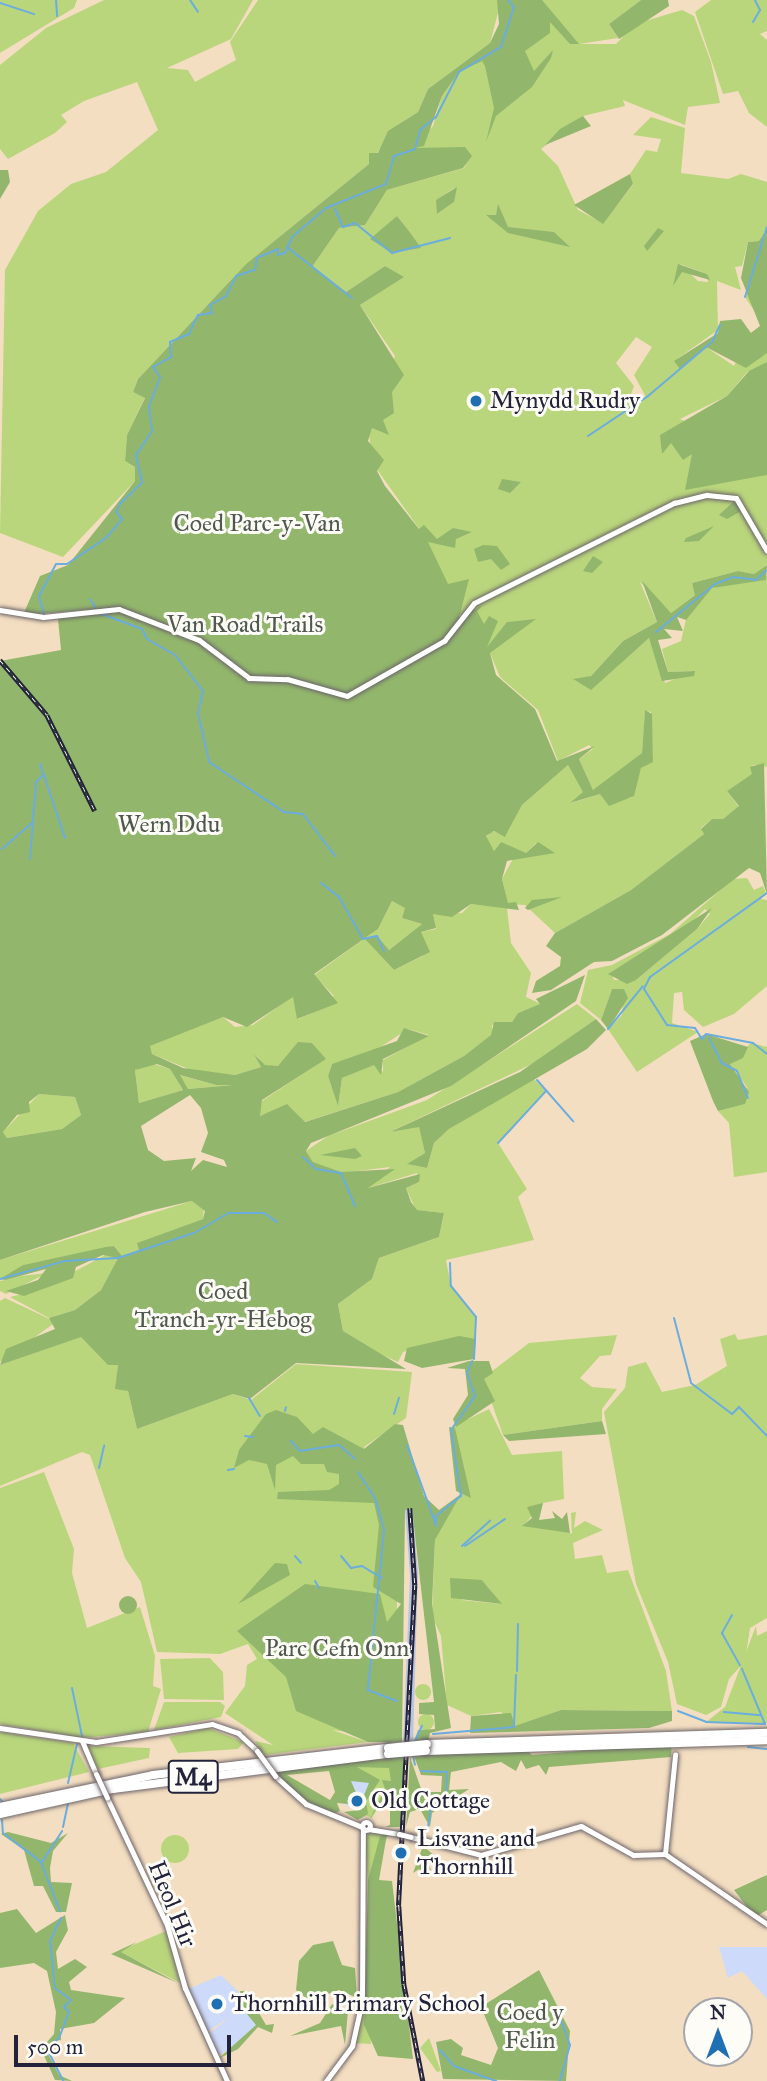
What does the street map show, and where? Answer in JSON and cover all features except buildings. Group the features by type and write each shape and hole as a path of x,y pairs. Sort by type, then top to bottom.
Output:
{"highway":[{"name":"M4","path":"0,1807 142,1777 388,1751 767,1733"},
{"name":"M4","path":"427,1748 767,1740"},
{"name":"M4","path":"0,1814 162,1781 388,1751"}],"street":[{"path":"0,610 43,617 80,611 126,610 200,640 249,678 286,679 346,696 444,641 474,603 683,499 736,498 767,551"},
{"path":"0,1728 82,1741 212,1724 238,1733 257,1751 275,1776 306,1804 366,1827 481,1855 581,1826 629,1854 665,1854 767,1924"},
{"name":"Heol Hir","path":"82,1741 167,1925 185,1988 227,2081"},
{"path":"665,1854 675,1755"},
{"path":"326,2081 352,2046 362,2001 362,1839 366,1827"}],"shaded area":[{"path":"412,1508 418,1571 413,1743 403,1744 410,1576 405,1509"},
{"path":"345,1778 374,1782 360,1813 335,1799"},
{"path":"719,1947 767,1947 767,1999 742,1971 728,1978"},
{"path":"221,1975 241,1994 241,2007 230,2017 242,2008 257,2025 239,2045 217,2056 207,2034 229,2017 206,2033 188,1989"}],"green space":[{"path":"0,0 77,0 74,8 0,53"},
{"path":"104,0 253,0 231,39 167,68 188,70 195,82 236,60 230,42 258,0 497,0 500,5 490,43 428,89 418,112 399,124 369,164 246,264 138,379 133,392 145,397 127,435 125,461 135,467 135,481 63,557 0,533 5,270 38,211 71,184 106,172 158,130 137,82 84,101 61,115 67,122 55,133 8,159 0,149 0,65 46,28"},
{"path":"497,0 542,0 579,44 570,44 550,22 550,33 525,51 534,71 553,50 551,58 532,87 496,116 486,142 494,108 485,66 482,61 459,72 442,96 424,146 414,148 465,147 472,156 463,168 387,190 365,225 339,228 312,267 346,292 385,266 404,277 360,305 404,375 392,392 394,413 383,420 389,435 372,428 368,441 384,460 377,471 385,486 419,529 424,525 437,539 453,528 472,532 456,539 455,548 428,542 448,584 469,579 459,618 483,605 477,611 484,624 489,616 498,621 487,647 507,622 536,619 490,653 496,675 535,709 557,761 595,746 579,759 593,790 642,753 645,710 652,714 653,762 641,768 634,796 609,806 600,794 570,803 583,792 568,765 522,805 505,837 494,831 486,836 494,851 501,842 526,853 538,842 555,853 507,861 502,879 508,903 516,902 519,910 471,904 452,917 433,914 436,928 421,932 430,952 394,970 365,939 377,936 389,950 422,924 402,918 405,908 392,901 378,929 314,974 338,1003 297,1019 293,997 247,1027 223,1017 150,1046 152,1054 183,1068 235,1075 261,1067 254,1054 265,1065 278,1066 298,1042 312,1043 326,1059 262,1100 260,1116 287,1104 305,1122 398,1092 464,1056 491,1035 494,1022 512,1022 518,1013 540,1004 536,999 585,975 576,1001 451,1086 311,1143 306,1151 313,1162 341,1172 395,1169 368,1188 420,1174 419,1182 406,1188 411,1202 417,1210 444,1213 439,1237 379,1258 372,1279 338,1304 343,1331 406,1369 296,1363 250,1399 233,1394 137,1429 128,1391 115,1389 118,1365 108,1365 81,1337 0,1365 6,1349 55,1329 49,1318 75,1310 101,1290 118,1258 103,1255 76,1267 73,1278 24,1296 6,1291 38,1280 46,1269 0,1279 23,1265 106,1247 114,1246 122,1256 139,1250 137,1243 203,1219 205,1211 192,1201 145,1212 0,1260 0,661 61,650 58,619 113,608 23,615 40,576 68,565 135,481 135,467 125,461 127,435 145,398 133,392 138,379 246,264 369,164 369,153 378,153 388,131 418,112 428,89 490,43 499,24","holes":["157,1064 170,1069 183,1090 139,1103 135,1070","180,1075 216,1085 233,1085 188,1089","39,1094 75,1097 81,1115 62,1129 7,1138 3,1132 17,1115 30,1112 29,1102","190,1095 201,1108 208,1133 201,1152 224,1160 227,1167 203,1160 191,1171 196,1158 164,1161 148,1150 141,1126"]},
{"path":"508,0 641,0 609,24 618,38 579,44 616,44 635,24 682,10 694,16 711,62 720,103 688,107 685,125 623,100 625,106 583,116 541,149 558,166 578,210 603,223 633,185 630,174 646,150 657,152 661,139 633,135 651,117 685,128 681,173 728,179 741,174 767,182 767,394 748,371 727,396 680,419 767,456 767,565 754,574 738,571 692,583 696,594 671,613 640,582 657,622 623,641 591,676 575,681 592,687 649,638 665,683 694,671 668,672 662,649 681,641 688,611 712,588 767,576 767,767 753,765 753,774 727,791 739,807 723,819 712,819 701,828 704,834 631,890 555,933 525,905 508,904 502,879 514,857 548,851 536,843 526,853 509,851 501,842 494,851 484,839 492,831 506,835 522,805 568,765 584,792 571,803 600,794 631,798 641,768 653,759 651,712 645,711 642,753 609,783 593,790 579,759 593,749 589,745 558,761 538,710 500,677 490,653 476,647 420,530 371,461 369,429 395,356 360,305 403,277 385,266 346,292 312,267 339,228 365,225 387,190 464,168 471,156 444,148 411,150 433,126 442,96 459,72 490,55","holes":["454,188 454,202 437,214 437,200","397,216 420,248 392,253 374,240","759,241 745,297 763,324 748,335 734,366 706,347 680,368 677,359 718,330 717,281 741,290 735,267 742,266 748,242","680,264 707,274 708,282 698,281","636,337 652,347 634,375 646,397 640,401 630,397 634,386 616,363"]},
{"path":"641,0 668,0 669,6 619,39 609,24"},
{"path":"711,0 767,0 767,31 760,34 767,40 767,127 749,113 738,91 723,94 695,12"},
{"path":"583,116 591,126 545,145 560,129"},
{"path":"0,170 8,170 10,182 0,199"},
{"path":"630,174 633,184 603,224 574,205"},
{"path":"457,187 454,202 437,214 436,200"},
{"path":"498,204 508,227 554,232 570,247 508,233 486,215 496,215"},
{"path":"397,216 421,248 392,253 370,239"},
{"path":"658,228 664,231 647,251 644,246"},
{"path":"767,229 767,353 746,368 706,347 680,369 674,361 718,333 720,321 741,319 751,333 760,326 741,278 748,242 759,241"},
{"path":"678,264 707,274 710,280 682,272 673,286"},
{"path":"767,362 767,475 685,490 692,454 683,460 671,443 662,454 660,435 727,396 749,371"},
{"path":"502,479 521,482 510,493 498,489"},
{"path":"733,502 745,509 727,519 719,515"},
{"path":"714,526 699,541 684,542 686,538"},
{"path":"483,545 497,546 510,564 501,570 491,559 478,562 474,549"},
{"path":"593,556 603,562 592,573 583,571"},
{"path":"767,565 766,580 712,588 686,620 677,617 683,631 664,629 672,638 658,640 668,672 695,671 694,676 662,681 649,638 591,690 573,679 591,676 623,641 657,622 642,581 671,613 695,595 692,583 738,571 754,574"},
{"path":"764,763 767,894 760,873 749,868 662,935 612,961 594,962 551,990 532,993 536,981 560,966 561,957 546,946 555,933 631,890 704,834 701,829 712,819 723,819 739,806 727,791 752,774 750,767"},
{"path":"747,878 754,890 763,886 766,893 761,899 767,900 767,986 734,1014 703,1027 684,1010 682,992 674,993 672,1023 698,1032 637,1072 608,1029 622,1015 624,989 612,989 601,1020 580,1003 588,970 612,965 670,934 733,879","holes":["705,909 710,914 697,929 636,980 614,980 611,972 687,927"]},
{"path":"562,897 528,910 525,908 532,900"},
{"path":"392,901 406,908 402,918 422,924 389,950 369,943 394,970 423,956 421,932 436,929 433,914 462,913 471,904 507,908 511,943 531,973 526,997 541,1004 518,1013 512,1022 492,1025 492,1035 464,1056 398,1092 304,1122 290,1107 259,1116 262,1101 325,1059 312,1043 278,1066 265,1066 255,1054 261,1067 235,1075 191,1070 152,1054 149,1046 203,1022 223,1017 235,1027 253,1025 293,996 298,1019 310,1014 334,996 314,975 378,929","holes":["408,1029 429,1035 383,1060 383,1072 374,1064 342,1078 338,1105 328,1076 332,1064 364,1058"]},
{"path":"712,908 697,929 636,980 627,984 608,974"},
{"path":"612,989 624,989 628,998 608,1029 601,1020"},
{"path":"577,1004 596,1019 534,1063 390,1132 419,1126 425,1153 408,1164 427,1168 434,1143 449,1129 533,1078 546,1091 498,1143 527,1189 518,1197 534,1240 446,1260 451,1286 476,1317 476,1339 434,1342 403,1352 398,1362 363,1346 343,1331 338,1304 372,1279 379,1258 439,1237 444,1213 416,1210 406,1188 419,1182 417,1173 368,1188 390,1167 341,1173 313,1162 306,1151 328,1136 427,1100"},
{"path":"596,1019 606,1030 587,1049 449,1129 434,1143 427,1168 407,1164 425,1153 419,1127 390,1132 520,1072"},
{"path":"404,1028 429,1036 383,1059 381,1075 374,1065 342,1078 338,1106 328,1076 332,1064 397,1041"},
{"path":"706,1034 748,1047 743,1058 730,1064 749,1092 745,1104 718,1111 690,1041"},
{"path":"751,1043 767,1047 767,1172 734,1177 729,1123 718,1111 744,1104 747,1087 730,1064"},
{"path":"151,1063 170,1069 183,1090 139,1103 135,1070"},
{"path":"179,1075 216,1085 233,1085 188,1089"},
{"path":"39,1094 75,1097 81,1115 62,1129 7,1138 3,1132"},
{"path":"355,1148 362,1156 355,1159 320,1155"},
{"path":"192,1201 204,1204 203,1219 138,1243 140,1250 122,1256 114,1246 23,1265 12,1277 47,1273 6,1294 0,1291 0,1281 10,1277 0,1279 0,1260"},
{"path":"109,1253 118,1258 101,1290 75,1310 49,1318 10,1297 40,1290"},
{"path":"5,1298 56,1322 0,1362 0,1301"},
{"path":"735,1334 738,1340 767,1335 767,1618 750,1628 745,1661 729,1679 721,1707 706,1715 677,1704 668,1662 636,1584 604,1412 625,1388 628,1367 646,1362 662,1392 695,1385 727,1366 720,1339"},
{"path":"617,1335 611,1355 600,1356 580,1378 592,1387 617,1389 602,1409 602,1421 503,1435 483,1378 529,1343"},
{"path":"81,1336 118,1365 116,1388 128,1391 137,1429 233,1394 251,1400 296,1364 412,1372 406,1418 364,1447 381,1475 397,1585 397,1788 391,1784 372,1818 360,1813 374,1783 354,1774 333,1785 332,1767 389,1760 388,1743 378,1736 332,1730 368,1742 264,1755 255,1741 273,1745 225,1713 245,1686 247,1665 257,1659 248,1644 220,1654 157,1652 141,1582 125,1558 90,1455 82,1452 0,1486 0,1365"},
{"path":"459,1336 476,1339 474,1359 422,1368 404,1361 407,1348"},
{"path":"469,1361 489,1361 493,1373 484,1379 495,1401 456,1427 453,1419 468,1395 465,1369 447,1368"},
{"path":"489,1409 512,1455 562,1451 564,1499 543,1503 523,1526 562,1527 572,1534 571,1513 576,1512 574,1528 585,1521 603,1530 573,1543 575,1559 602,1555 607,1573 628,1570 666,1671 672,1711 561,1710 514,1727 501,1712 471,1716 447,1705 441,1636 432,1616 435,1540 461,1492 470,1496 452,1427","holes":["482,1580 501,1604 461,1600"]},
{"name":"Parc Cefn Onn","path":"276,1410 297,1417 313,1434 323,1427 364,1449 395,1424 403,1425 424,1496 439,1510 461,1494 435,1540 432,1604 451,1728 430,1733 428,1741 414,1742 418,1730 435,1729 434,1715 419,1714 419,1703 434,1702 412,1509 405,1510 402,1742 368,1742 296,1711 286,1677 237,1631 305,1584 380,1594 387,1622 401,1604 373,1587 379,1525 374,1503 277,1499 278,1492 329,1490 339,1484 339,1474 327,1472 324,1464 301,1464 293,1456 276,1465 275,1490 267,1464 249,1460 234,1468 239,1450 266,1414"},
{"path":"602,1421 606,1434 509,1441 503,1435"},
{"path":"449,1427 455,1428 471,1498 456,1491"},
{"path":"44,1472 74,1549 72,1573 87,1628 140,1607 155,1656 153,1686 161,1689 148,1732 82,1738 0,1724 0,1488"},
{"path":"543,1503 539,1520 555,1518 552,1511 562,1519 567,1512 570,1533 522,1526 532,1518 527,1507"},
{"path":"275,1563 287,1564 290,1575 238,1604"},
{"path":"450,1578 482,1580 502,1604 451,1598"},
{"path":"128,1596 134,1599 137,1605 134,1611 128,1614 122,1611 119,1605 122,1599"},
{"path":"756,1626 757,1636 767,1631 767,1723 706,1722 725,1707"},
{"path":"210,1658 223,1672 224,1700 164,1699 160,1659"},
{"path":"420,1684 426,1684 431,1692 429,1698 420,1700 415,1695 415,1689"},
{"path":"164,1702 220,1702 225,1706 221,1717 154,1730"},
{"path":"561,1710 672,1711 672,1721 649,1728 470,1733 471,1716 511,1713 515,1726"},
{"path":"423,1714 429,1714 434,1722 432,1728 423,1730 418,1725 418,1719"},
{"path":"208,1728 244,1742 238,1749 178,1753 169,1737"},
{"path":"0,1732 73,1743 89,1772 0,1794"},
{"path":"672,1743 671,1757 549,1767 546,1775 539,1765 526,1769 521,1760 516,1771 501,1762 451,1772 449,1790 469,1789 432,1813 430,1827 420,1809 410,1812 406,1827 410,1757 425,1800 425,1792 441,1792 442,1776 421,1775 414,1756 526,1749 532,1755"},
{"path":"87,1746 150,1748 149,1758 98,1769"},
{"path":"404,1756 401,1827 385,1827 390,1825 390,1789 370,1819 385,1789 382,1780 391,1781 389,1768 357,1767 380,1780 366,1801 368,1814 358,1820 344,1812 358,1810 369,1783 351,1781 357,1795 348,1804 337,1803 340,1811 333,1814 298,1798 275,1770","holes":["329,1771 335,1792 330,1800 287,1775"]},
{"path":"370,1831 388,1835 368,1880 365,1840"},
{"path":"8,1832 51,1843 68,1833 53,1851 50,1868 51,1882 72,1883 66,1912 56,1912 43,1886 34,1886 24,1850 1,1834"},
{"path":"387,1834 379,1880 392,1881 413,2059 378,2056 364,2025 368,1880 380,1836"},
{"path":"175,1835 185,1839 189,1849 185,1859 175,1863 165,1859 161,1849 165,1839"},
{"path":"423,1846 435,1856 426,1859 431,1870 424,1877 419,1869 413,1873"},
{"path":"767,1875 767,1910 755,1917 734,1890"},
{"path":"17,1909 36,1933 65,1915 68,1930 56,1952 58,1969 75,1959 87,1967 69,1982 71,1990 125,1998 94,2023 60,2029 61,2040 53,2041 48,2054 59,2075 72,2081 55,2080 41,2049 54,2034 56,2012 47,1971 34,1963 0,1968 0,1913"},
{"path":"166,1931 170,1942 180,1983 119,1951"},
{"path":"333,1941 342,1965 355,1968 357,1998 339,1990 310,2001 296,1990 299,1961 313,1945"},
{"path":"137,1942 121,1952 178,1983 111,1954"},
{"name":"Coed y Felin","path":"539,1970 570,2031 566,2081 443,2079 436,2042 451,2039 463,2048 461,2055 491,2065 498,2048 481,2007"},
{"path":"240,1991 246,1991 266,2025 274,2024 272,2033 258,2027 238,2049 218,2059 256,2025 242,2008"},
{"path":"365,1995 371,2044 354,2043"},
{"path":"332,2004 348,2011 345,2045 341,2026 290,2036 320,2023"},
{"path":"429,2038 441,2071 437,2072 420,2048"}],"waterway":[{"path":"56,0 57,16"},
{"path":"190,0 198,12"},
{"path":"44,614 39,596 56,564 67,564 106,538 122,519 116,512 121,503 142,483 136,455 152,431 149,406 160,377 153,367 171,357 170,342 189,334 198,315 212,313 210,305 226,296 236,276 255,270 257,258 278,249 278,255 285,253 292,237 326,208 386,184 394,156 415,149 420,130 436,117 459,72 501,47 514,7 508,0"},
{"path":"753,22 760,10 755,0"},
{"path":"0,3 34,14"},
{"path":"335,209 343,227 355,223 392,253 450,238"},
{"path":"745,297 767,227"},
{"path":"287,247 352,298"},
{"path":"588,436 648,396 712,342 720,325"},
{"path":"656,632 715,584 733,577 756,580 767,570"},
{"path":"90,599 96,609"},
{"path":"99,613 142,629 147,639 175,655 203,691 198,713 209,762 284,812 303,814 335,856"},
{"path":"40,764 65,838"},
{"path":"30,859 36,782 44,774"},
{"path":"2,849 33,822"},
{"path":"321,883 339,897 363,939 377,936 384,951"},
{"path":"767,893 650,977 644,989 667,1025 695,1028 702,1039 706,1034 753,1043 767,1054"},
{"path":"608,1029 643,986"},
{"path":"709,1038 722,1063 737,1071 748,1098"},
{"path":"537,1080 573,1121"},
{"path":"498,1143 546,1091"},
{"path":"303,1157 316,1169 341,1173 355,1206"},
{"path":"0,1279 65,1261 118,1258 194,1233 228,1213 264,1213 277,1222"},
{"path":"450,1263 451,1286 476,1317 474,1359"},
{"path":"674,1318 691,1383 732,1414 739,1407 767,1436"},
{"path":"436,1526 436,1516 461,1496 451,1430 475,1396 467,1373 472,1361"},
{"path":"249,1398 260,1416"},
{"path":"394,1414 399,1398"},
{"path":"285,1411 286,1407"},
{"path":"245,1436 253,1437"},
{"path":"291,1441 300,1451 339,1445 355,1459"},
{"path":"407,1445 436,1525"},
{"path":"99,1468 104,1446"},
{"path":"228,1470 234,1469"},
{"path":"358,1472 375,1498 384,1530 368,1690 397,1701"},
{"path":"465,1546 505,1519"},
{"path":"462,1546 490,1521"},
{"path":"295,1556 301,1563"},
{"path":"341,1556 351,1568 362,1566 382,1578"},
{"path":"315,1581 319,1588"},
{"path":"732,1615 722,1633 740,1665"},
{"path":"517,1671 518,1624"},
{"path":"678,1711 706,1722 765,1724 742,1669"},
{"path":"433,1734 514,1727 516,1675"},
{"path":"72,1688 82,1736"},
{"path":"724,1712 761,1715"},
{"path":"414,1743 422,1726"},
{"path":"68,1783 77,1744"},
{"path":"748,1747 767,1749"},
{"path":"413,1755 415,1765"},
{"path":"421,1771 447,1772 446,1806 431,1808 428,1826"},
{"path":"63,1827 68,1803"},
{"path":"2,1820 3,1833 41,1862 60,1911"},
{"path":"42,1862 62,1831"},
{"path":"61,1918 50,1941 55,1988 71,2000 64,2007 69,2012 59,2038 47,2049 63,2081"},
{"path":"559,2015 570,2045 560,2081"},
{"path":"440,2050 454,2066 496,2081"}],"railway":[{"path":"0,660 47,715 95,811"},
{"path":"410,1508 415,1585 399,1906 404,1984 423,2081"}],"place":[{"name":"Mynydd Rudry","path":"476,401"},
{"name":"Old Cottage","path":"357,1801"},
{"name":"Lisvane and Thornhill","path":"401,1853"},
{"name":"Thornhill Primary School","path":"217,2004"}],"park label":[{"name":"Coed Parc-y-Van","path":"257,524"},
{"name":"Van Road Trails","path":"245,625"},
{"name":"Wern Ddu","path":"169,825"},
{"name":"Coed Tranch-yr-Hebog","path":"223,1306"}]}
